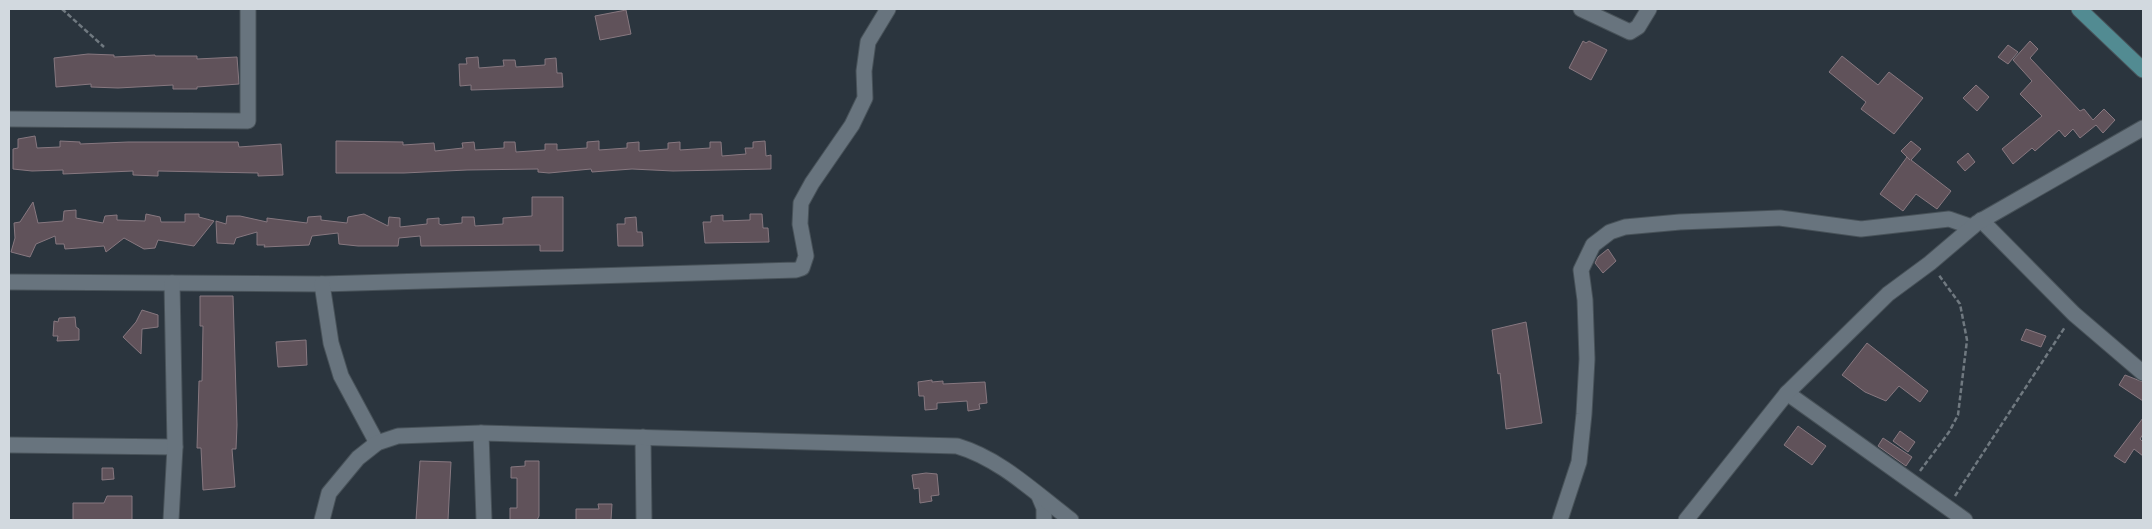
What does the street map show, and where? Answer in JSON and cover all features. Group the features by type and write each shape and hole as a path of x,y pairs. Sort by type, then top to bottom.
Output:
{"main road":[{"path":"2079,9 2143,70"}],"street":[{"path":"9,120 248,121 248,9"},
{"path":"9,282 322,284 782,272 802,268 806,256 800,224 801,203 812,182 852,125 865,98 864,72 868,42 888,9"},
{"path":"1581,9 1630,32 1638,27 1649,9"},
{"path":"1686,520 1787,393 1888,294 1930,263 1976,224 2143,128"},
{"path":"1560,520 1579,462 1584,414 1587,360 1581,270 1594,245 1610,232 1625,227 1680,222 1780,218 1861,229 1949,219 1976,224 2074,314 2143,373"},
{"path":"171,520 175,446 172,283"},
{"path":"322,284 330,344 341,376 376,443"},
{"path":"1787,393 1964,520"},
{"path":"481,432 484,520"},
{"path":"322,520 329,493 358,458 376,443 398,436 481,432 957,446 978,452 1030,487 1071,520"},
{"path":"643,437 644,520"},
{"path":"9,445 175,446"},
{"path":"1039,496 1044,508 1044,520"}],"path":[{"path":"62,9 104,47"},
{"path":"1912,482 1949,432 1958,415 1967,340 1960,304 1930,263"},
{"path":"1947,508 2074,314"}],"building":[{"path":"626,10 631,34 600,40 595,16"},
{"path":"1583,41 1586,43 1589,41 1607,50 1591,80 1569,68"},
{"path":"2030,41 2038,49 2030,58 2080,111 2084,109 2093,120 2104,109 2115,120 2103,133 2096,125 2080,138 2073,129 2065,137 2059,130 2035,151 2032,148 2013,164 2002,149 2042,116 2020,94 2032,81 2013,60"},
{"path":"2008,45 2018,52 2008,64 1998,57"},
{"path":"88,54 114,55 114,57 155,55 197,56 197,59 237,57 239,84 197,87 197,89 173,89 173,85 118,88 91,87 91,84 56,87 54,58"},
{"path":"1842,56 1878,85 1889,72 1923,98 1894,134 1861,109 1866,102 1829,72"},
{"path":"478,57 479,68 504,66 503,60 515,60 516,67 545,65 545,59 556,58 557,73 562,73 563,87 471,90 471,85 460,86 459,64 467,64 466,58"},
{"path":"1976,85 1989,97 1977,111 1963,98"},
{"path":"35,136 37,148 60,147 60,141 80,142 80,144 238,142 239,147 281,144 283,175 258,176 258,173 158,171 158,176 133,175 133,171 63,174 63,170 32,171 13,169 13,149 18,148 18,139"},
{"path":"336,141 403,142 403,145 434,143 435,151 463,148 462,143 474,142 475,150 504,148 504,142 515,142 516,152 545,150 545,144 557,144 557,150 587,148 587,142 599,141 599,150 627,148 627,143 639,142 639,151 668,149 668,143 680,142 680,150 710,148 710,142 721,142 722,156 746,154 745,148 753,148 753,142 765,141 766,156 771,155 771,169 673,171 632,169 592,172 591,169 549,173 538,172 538,169 336,173"},
{"path":"1911,141 1921,149 1911,160 1951,191 1937,209 1916,194 1903,211 1880,194 1907,157 1901,151"},
{"path":"1968,153 1975,162 1965,171 1957,162"},
{"path":"532,197 563,197 563,251 540,251 540,245 421,246 420,236 399,238 398,246 358,246 339,244 338,233 312,236 309,245 264,247 265,245 257,245 257,232 236,238 234,244 217,243 216,221 226,224 227,216 240,216 267,222 267,218 307,223 308,217 321,216 321,220 347,223 348,217 364,214 388,226 389,217 400,218 400,227 427,224 427,219 439,218 439,224 442,225 462,223 462,217 474,217 475,226 503,224 503,218 532,216"},
{"path":"33,202 38,223 63,221 64,211 76,210 76,218 103,223 105,216 117,215 117,220 145,221 146,214 160,217 161,222 185,222 185,214 199,214 199,217 214,221 194,246 158,240 155,248 144,249 124,238 106,252 104,246 65,249 64,244 56,244 55,236 36,244 30,257 11,252 15,238 14,223 20,222"},
{"path":"750,214 762,214 763,228 768,228 769,242 705,243 703,222 711,222 711,216 723,215 723,221 750,220"},
{"path":"636,217 637,232 642,232 643,246 618,246 617,224 625,224 625,218"},
{"path":"1608,249 1616,261 1603,273 1595,263 1598,257"},
{"path":"200,296 233,296 237,425 236,449 232,449 235,487 203,490 201,448 197,448 199,381 202,381 203,326 200,326"},
{"path":"142,310 158,315 158,327 142,329 141,354 123,337 136,322"},
{"path":"75,317 76,327 79,329 79,340 57,341 58,336 53,336 54,321 58,322 59,318"},
{"path":"1526,322 1542,423 1506,429 1500,373 1498,374 1492,330"},
{"path":"2026,329 2046,336 2041,347 2021,340"},
{"path":"306,340 307,365 278,367 276,342"},
{"path":"1867,343 1928,391 1920,402 1899,386 1886,401 1865,392 1842,375"},
{"path":"2125,375 2143,382 2143,401 2119,385"},
{"path":"932,380 932,382 943,381 943,384 985,382 987,403 979,404 980,409 968,411 967,401 937,403 937,409 925,410 924,396 919,396 918,382"},
{"path":"2143,418 2143,434 2140,439 2143,442 2143,456 2134,449 2125,463 2114,456"},
{"path":"1798,426 1826,446 1812,465 1784,445"},
{"path":"1900,431 1915,442 1908,452 1893,441"},
{"path":"1883,438 1912,457 1906,466 1878,446"},
{"path":"420,461 451,462 448,520 416,520"},
{"path":"525,461 539,461 539,516 537,520 510,520 510,508 517,508 517,478 511,478 511,467 525,466"},
{"path":"102,468 113,468 114,479 102,480"},
{"path":"937,474 939,495 931,496 932,501 920,503 919,488 914,489 912,475"},
{"path":"107,496 132,496 132,520 73,520 73,503 104,503"},
{"path":"598,504 612,504 611,520 576,520 576,509 599,509"}]}
